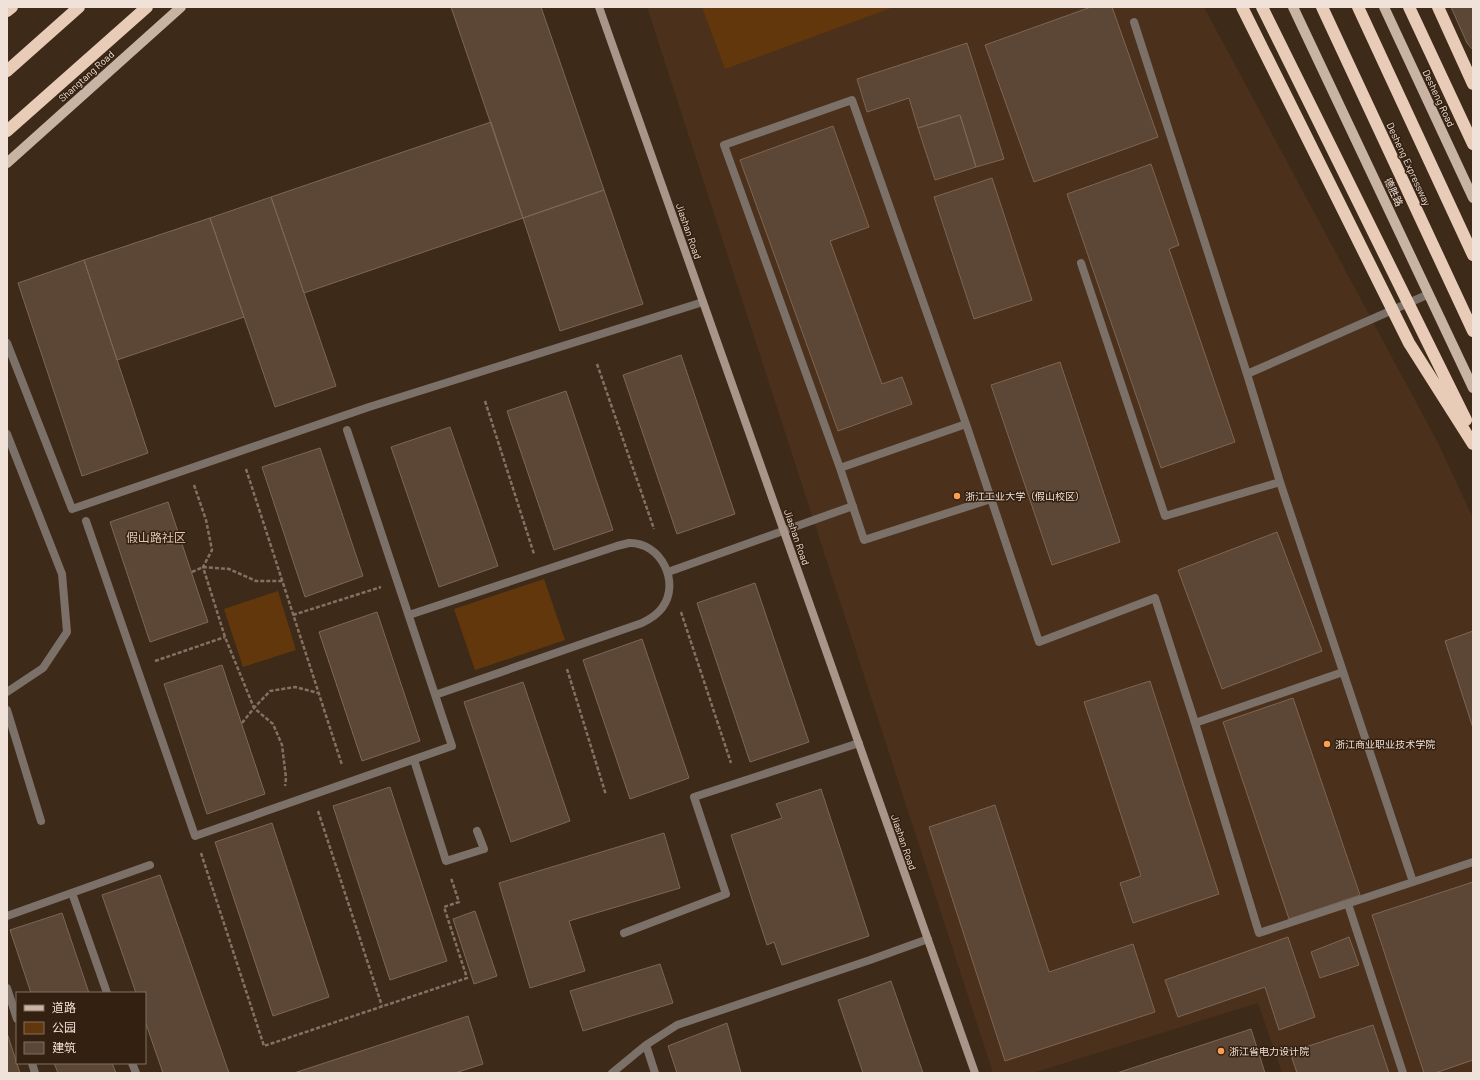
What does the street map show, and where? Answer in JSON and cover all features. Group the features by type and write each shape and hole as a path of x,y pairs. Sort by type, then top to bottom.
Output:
{"highway":[{"path":"7,11 12,7"},
{"path":"7,71 79,7"},
{"path":"7,131 147,7"},
{"path":"1242,7 1408,343 1473,444"},
{"path":"1262,7 1473,435"},
{"name":"Desheng Expressway","path":"1322,7 1473,331"},
{"name":"Desheng Expressway","path":"1358,7 1473,255"},
{"path":"1409,7 1473,144"},
{"path":"1438,7 1473,84"}],"main road":[{"name":"Shangtang Road","path":"7,163 181,7"},
{"name":"德胜路","path":"1293,7 1473,388"},
{"name":"Desheng Road","path":"1384,7 1473,198"}],"street":[{"name":"Jiashan Road","path":"600,7 975,1073"}],"lane":[{"path":"1134,22 1247,374 1280,482 1413,882"},
{"path":"991,499 864,540 840,468 724,145 852,100 966,424 991,499 1038,642 1155,598 1259,933 1473,862"},
{"path":"1081,263 1165,516 1280,482"},
{"path":"1247,374 1429,294"},
{"path":"7,342 72,509 369,407 704,302"},
{"path":"840,468 966,424"},
{"path":"86,521 195,836 414,760 452,746 348,430"},
{"path":"7,434 62,574 67,632 43,668 7,692"},
{"path":"668,572 853,506"},
{"path":"409,616 539,571 630,543 653,551 662,561 668,572 670,585 668,597 662,608 654,617 642,623 435,695"},
{"path":"1195,723 1343,672"},
{"path":"7,710 41,821"},
{"path":"624,933 726,894 694,797 859,743"},
{"path":"414,760 446,862 484,849 478,831"},
{"path":"7,916 150,866"},
{"path":"72,893 107,992"},
{"path":"1348,904 1403,1073"},
{"path":"612,1073 646,1045 677,1025 928,940"},
{"path":"7,988 16,1016"},
{"path":"646,1045 655,1073"}],"path":[{"path":"597,364 655,535"},
{"path":"485,401 539,571"},
{"path":"246,467 347,783"},
{"path":"192,572 203,566 212,550 206,520 194,485"},
{"path":"203,566 229,569 256,581 282,581"},
{"path":"203,566 225,637 254,708 273,724 282,745 286,778 282,805"},
{"path":"293,615 398,582"},
{"path":"680,609 731,764"},
{"path":"137,668 225,637"},
{"path":"562,651 606,795"},
{"path":"242,723 270,691 295,688 319,693"},
{"path":"312,795 382,1006"},
{"path":"195,836 264,1046 467,978 444,907 459,902 446,862"}],"shaded area":[{"path":"647,7 1204,7 1438,443 1473,518 1473,1073 1282,1073 1258,1003 1033,1073 993,1073"}],"green space":[{"path":"702,7 894,7 725,69"},
{"path":"544,579 565,640 475,670 454,609"},
{"path":"278,591 296,650 243,667 224,609"}],"building":[{"path":"451,7 541,7 604,190 523,218"},
{"path":"1091,7 1112,7 1158,137 1034,182 985,45"},
{"path":"1451,7 1473,7 1473,50 1467,43"},
{"path":"967,43 1004,159 976,167 960,115 918,128 909,98 867,112 857,79"},
{"path":"960,115 976,167 935,180 918,128"},
{"path":"491,122 523,218 304,293 271,197"},
{"path":"833,126 869,227 830,241 882,384 902,377 912,404 838,431 740,160"},
{"path":"1151,164 1179,245 1169,249 1235,442 1161,468 1067,194"},
{"path":"992,178 1032,300 974,319 934,197"},
{"path":"604,190 643,304 560,331 523,218"},
{"path":"271,197 336,386 275,407 210,218"},
{"path":"210,218 244,317 117,360 84,260"},
{"path":"84,260 148,453 82,476 18,283"},
{"path":"681,355 735,514 677,534 623,375"},
{"path":"1060,362 1120,542 1052,565 991,385"},
{"path":"566,391 613,530 554,550 507,411"},
{"path":"450,427 498,566 439,587 391,447"},
{"path":"320,448 363,576 305,597 262,467"},
{"path":"168,502 208,622 150,642 110,522"},
{"path":"1277,532 1322,651 1222,689 1178,570"},
{"path":"755,583 809,742 750,762 697,603"},
{"path":"377,612 420,741 362,761 319,632"},
{"path":"1473,631 1473,728 1445,641"},
{"path":"642,639 689,778 630,799 583,660"},
{"path":"222,665 265,794 207,814 164,684"},
{"path":"1150,681 1219,894 1133,923 1120,883 1141,876 1084,702"},
{"path":"523,682 570,821 511,842 464,702"},
{"path":"1293,698 1360,895 1289,919 1223,722"},
{"path":"390,787 447,961 390,980 333,806"},
{"path":"821,789 869,936 782,965 774,942 767,945 731,835 782,818 776,804"},
{"path":"995,805 1049,972 1133,944 1155,1012 1005,1061 929,827"},
{"path":"272,823 329,997 273,1016 215,842"},
{"path":"664,833 680,888 569,921 585,971 530,988 499,883"},
{"path":"160,875 229,1073 163,1073 146,1024 146,992 136,992 102,895"},
{"path":"1473,882 1473,1060 1435,1073 1424,1073 1372,915"},
{"path":"475,911 497,976 474,984 453,919"},
{"path":"62,913 89,992 31,992 10,930"},
{"path":"1288,937 1315,1017 1279,1030 1265,987 1178,1017 1165,980"},
{"path":"1349,937 1359,965 1320,978 1311,952"},
{"path":"660,964 673,1003 583,1031 570,991"},
{"path":"891,981 923,1073 863,1073 838,1000"},
{"path":"468,1016 483,1064 455,1073 294,1073"},
{"path":"727,1023 741,1073 677,1073 668,1046"},
{"path":"1373,1025 1389,1073 1297,1073 1290,1052"},
{"name":"浙江省电力设计院","path":"1251,1029 1265,1073 1117,1073"},
{"path":"7,1033 20,1073 7,1073"},
{"path":"54,1064 112,1064 116,1073 58,1073"}],"place":[{"name":"浙江工业大学（假山校区）","path":"957,496"},
{"name":"浙江商业职业技术学院","path":"1327,744"},
{"name":"浙江省电力设计院","path":"1221,1051"}],"district":[{"name":"假山路社区","path":"156,538"}]}
